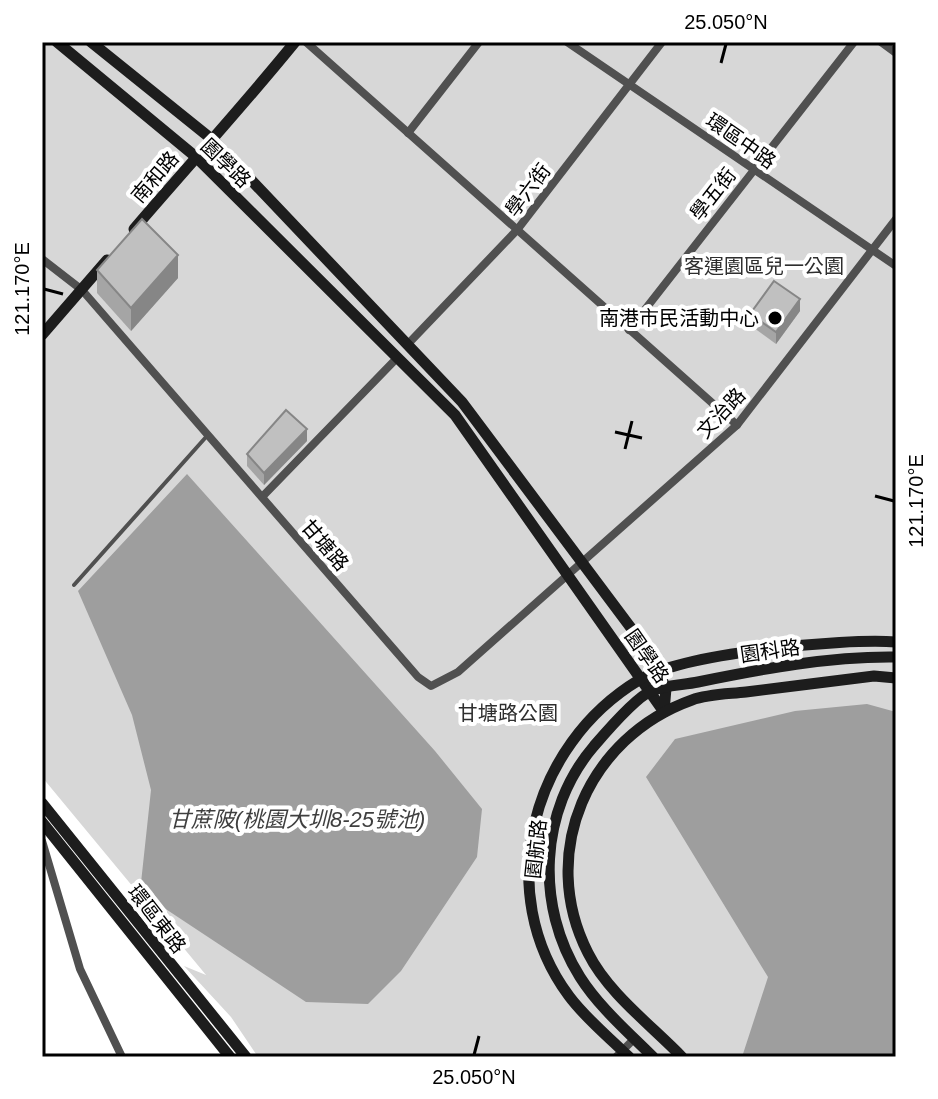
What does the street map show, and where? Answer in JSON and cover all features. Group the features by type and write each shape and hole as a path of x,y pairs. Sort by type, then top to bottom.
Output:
{"street":[{"name":"園學路","path":"57,42 196,157 455,415 664,712"},
{"name":"園學路","path":"91,42 214,141 462,402 646,648 666,688 664,712"},
{"name":"南和路","path":"123,242 196,157 214,141 295,42"},
{"path":"306,42 737,425"},
{"path":"408,133 479,42"},
{"name":"環區中路","path":"567,42 896,266"},
{"name":"學六街","path":"407,345 517,230 662,42"},
{"name":"學五街","path":"629,330 854,42"},
{"path":"881,42 896,53"},
{"name":"文治路","path":"569,577 737,425 896,219"},
{"path":"42,335 113,254"},
{"name":"甘塘路","path":"42,259 82,290 418,677 431,686 458,672 569,577"},
{"path":"262,497 397,358"},
{"path":"635,1038 623,1055 569,996 540,940 531,899 531,842 543,793 562,754 591,719 641,679 658,672 689,662 817,645 896,642"},
{"name":"園科路","path":"650,691 764,669 896,657"},
{"path":"682,1057 610,984 589,955 569,902 566,870 578,811 595,779 610,755 643,722 694,699 874,676 896,678"},
{"name":"園航路","path":"650,691 581,760 555,821 548,869 551,908 563,946 580,978 653,1057"},
{"name":"環區東路","path":"42,803 246,1057"},
{"name":"環區東路","path":"42,822 230,1057"},
{"path":"42,841 80,969 122,1057"}],"lane":[{"path":"74,585 208,435"}],"green space":[{"path":"42,42 896,42 896,1057 258,1057 231,1017 184,966 206,975 42,777"}],"water":[{"name":"甘蔗陂(桃園大圳8-25號池)","path":"187,474 435,751 482,809 477,857 401,971 368,1004 306,1002 140,892 151,790 132,715 78,591"},
{"path":"867,704 896,712 896,1057 742,1057 768,977 646,777 675,739 795,711"}],"building":[{"path":"142,219 178,255 131,308 97,270"},
{"name":"南港市民活動中心","path":"774,281 800,299 776,332 750,314"},
{"path":"286,410 307,429 264,473 247,454"}],"place":[{"name":"南港市民活動中心","path":"775,318"}],"park label":[{"name":"客運園區兒一公園","path":"764,266"},
{"name":"甘塘路公園","path":"508,713"}]}
